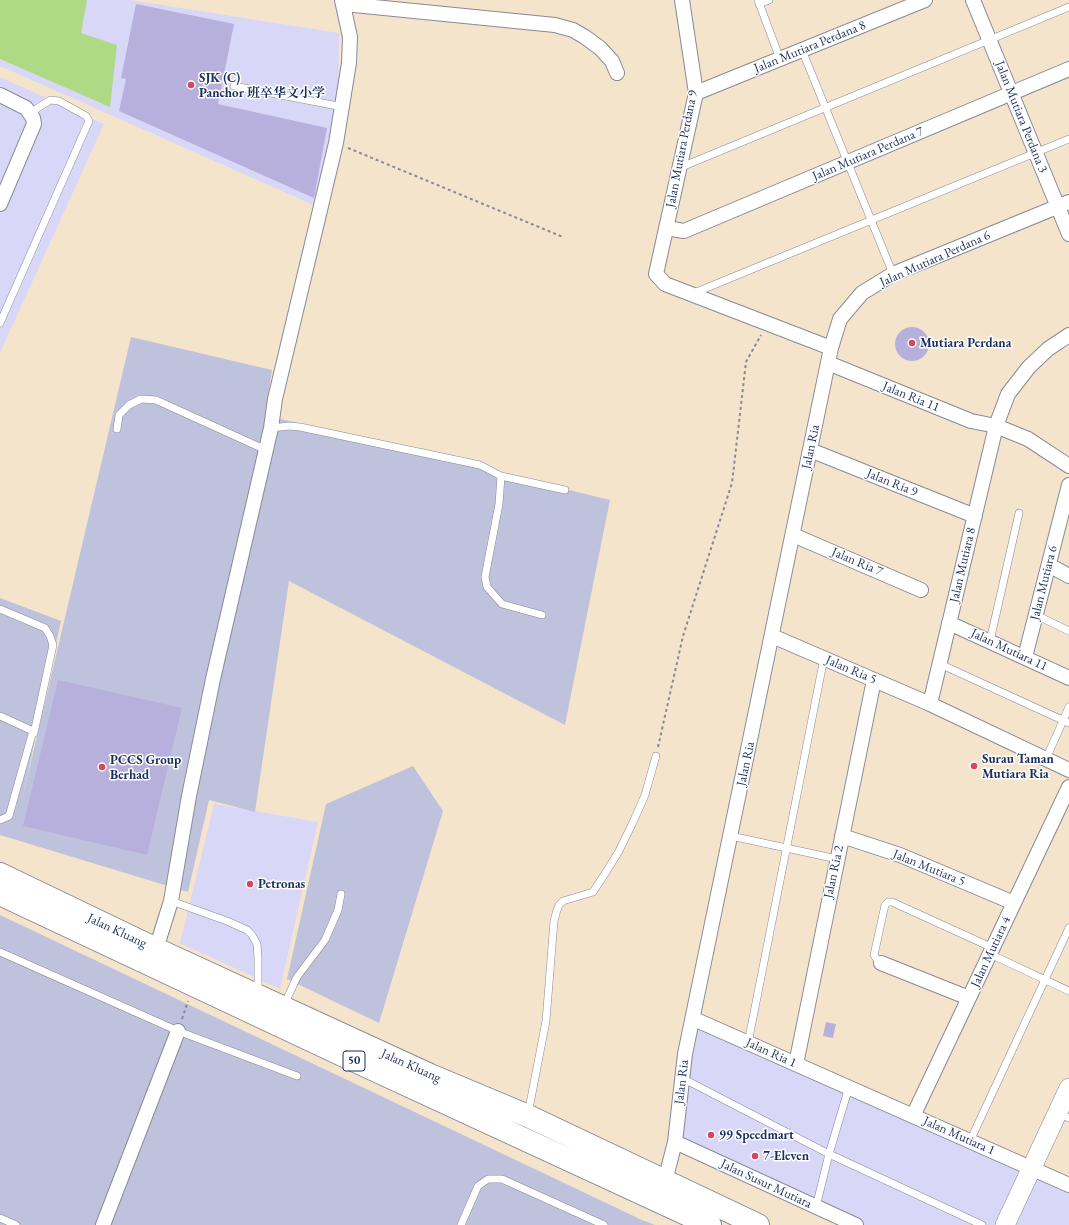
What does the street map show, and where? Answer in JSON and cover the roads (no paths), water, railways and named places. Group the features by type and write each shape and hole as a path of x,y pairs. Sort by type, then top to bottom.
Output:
{"highway":[{"name":"Jalan Kluang","path":"0,874 156,949 430,1075 528,1116 758,1225"},
{"name":"Jalan Kluang","path":"0,894 355,1061 710,1225"}],"street":[{"name":"Jalan Mutiara Perdana 9","path":"682,0 696,93 656,274 665,284 692,294"},
{"name":"Jalan Mutiara Perdana 8","path":"696,93 925,0"},
{"name":"Jalan Mutiara Perdana 3","path":"973,0 1036,153 1063,204 1069,234"},
{"path":"156,949 170,901 188,796 213,679 271,428 275,399 336,143 349,63 350,37 343,2 555,25 573,30 585,36 612,60 617,73"},
{"name":"Jalan Mutiara Perdana 7","path":"666,228 684,231 1069,69"},
{"path":"0,96 26,108 33,118 34,124 0,204"},
{"name":"Jalan Mutiara Perdana 6","path":"831,348 840,319 862,293 893,274 1063,204"},
{"path":"692,294 831,348"},
{"name":"Jalan Mutiara 8","path":"930,704 996,426 1008,394 1029,367 1048,349 1069,335"},
{"name":"Jalan Ria","path":"665,1181 675,1142 685,1054 694,1019 831,348"},
{"name":"Jalan Ria 11","path":"828,363 971,421 996,426 1028,439 1069,466"},
{"name":"Jalan Ria 9","path":"810,450 975,516"},
{"name":"Jalan Mutiara 6","path":"1025,658 1069,485"},
{"name":"Jalan Ria 7","path":"793,535 921,590"},
{"path":"1049,565 1069,576"},
{"name":"Jalan Mutiara 11","path":"950,622 1069,678"},
{"name":"Jalan Ria 5","path":"772,636 930,704 1069,770"},
{"name":"Jalan Ria 2","path":"796,1064 874,680"},
{"name":"Jalan Mutiara 4","path":"913,1116 1069,788"},
{"name":"Jalan Mutiara 5","path":"842,836 900,855 1014,903"},
{"path":"881,963 969,998"},
{"name":"Jalan Ria 1","path":"694,1019 849,1088"},
{"path":"103,1225 178,1031"},
{"name":"Jalan Mutiara 1","path":"849,1088 1069,1185"},
{"path":"1005,1225 1031,1169 1063,1116 1069,1088"},
{"name":"Jalan Susur Mutiara","path":"675,1142 856,1225"}],"lane":[{"path":"769,0 759,2 780,59"},
{"path":"679,168 1069,7"},
{"path":"802,50 893,274"},
{"path":"234,86 343,107"},
{"path":"0,323 89,121 86,116 59,101 50,100 30,113"},
{"path":"692,294 1069,139"},
{"path":"117,429 119,415 128,405 142,399 156,400 266,450"},
{"path":"271,428 289,426 300,427 480,466 501,476 565,490"},
{"path":"501,476 499,504 485,577 487,587 502,604 542,615"},
{"path":"990,641 1018,512"},
{"path":"0,609 45,628 53,645 34,733 33,731 8,816 0,820"},
{"path":"1036,615 1069,631"},
{"path":"748,1043 824,658"},
{"path":"940,664 1066,722"},
{"path":"1046,759 1066,722 1069,707"},
{"path":"0,716 33,731"},
{"path":"528,1116 546,1021 554,921 557,910 563,901 593,892 608,870 645,795 656,756"},
{"path":"731,836 837,859"},
{"path":"283,1007 297,977 325,940 338,910 341,894"},
{"path":"170,901 227,921 247,930 252,935 257,944 258,996"},
{"path":"881,963 874,955 886,905 888,902 892,902 1069,991"},
{"path":"970,1141 1069,928"},
{"path":"0,952 178,1031 297,1076"},
{"path":"682,1078 829,1154 982,1225"},
{"path":"816,1207 829,1154 849,1088"},
{"path":"460,1225 478,1186 488,1179 502,1179 604,1225"},
{"path":"0,1218 16,1225"}],"place":[{"name":"SJK (C) Panchor 班卒华文小学","path":"191,85"},
{"name":"Mutiara Perdana","path":"912,343"},
{"name":"Surau Taman Mutiara Ria","path":"974,766"},
{"name":"PCCS Group Berhad","path":"102,767"},
{"name":"Petronas","path":"250,884"},
{"name":"99 Speedmart","path":"711,1135"},
{"name":"7-Eleven","path":"755,1156"}]}
